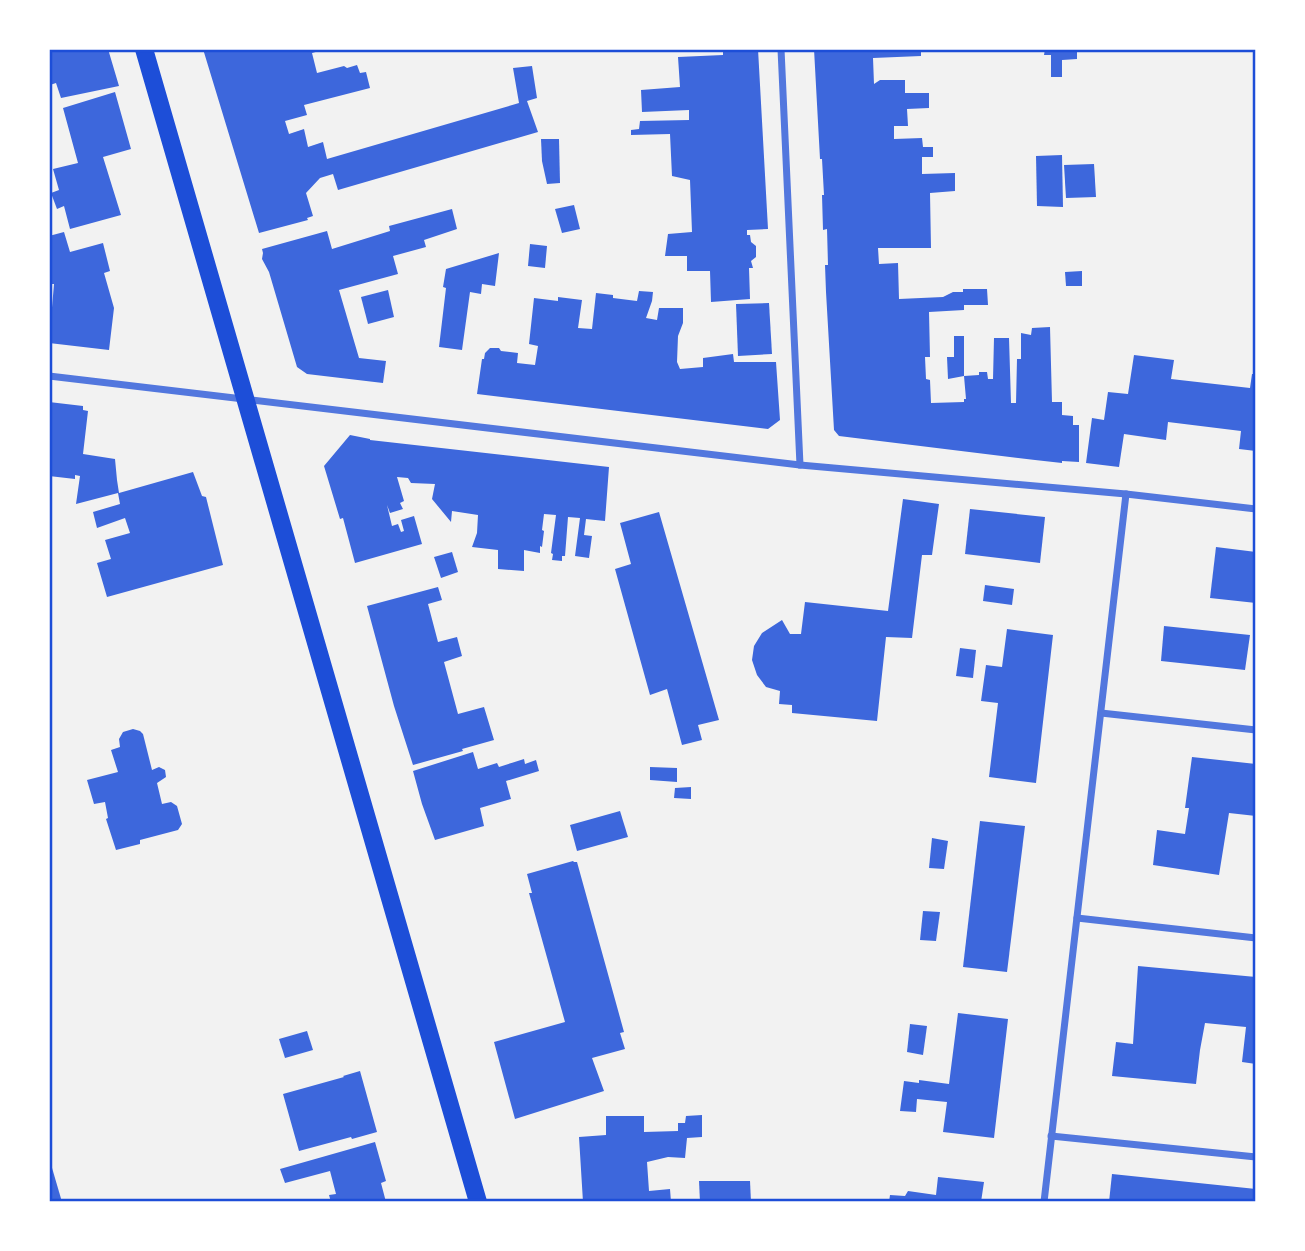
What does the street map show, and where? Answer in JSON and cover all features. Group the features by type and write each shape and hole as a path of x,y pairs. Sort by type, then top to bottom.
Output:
{"main road":[{"path":"144,49 478,1202"}],"street":[{"path":"781,49 800,465"},
{"path":"49,376 800,465 1126,494 1256,509"},
{"path":"1044,1202 1126,494"},
{"path":"1101,713 1256,730"},
{"path":"1077,918 1256,938"},
{"path":"1051,1136 1256,1157"}],"building":[{"path":"50,49 108,49 119,86 61,98 56,83 50,85"},
{"path":"203,49 326,49 312,53 317,73 357,65 360,73 366,72 370,88 304,105 307,115 285,121 289,134 304,129 308,147 323,142 327,159 519,103 513,68 532,66 537,98 527,101 538,132 338,190 333,174 320,178 306,193 313,216 307,218 308,220 259,233"},
{"path":"723,49 758,49 768,229 747,230 747,235 750,235 751,242 756,246 756,257 751,261 753,268 749,268 750,299 711,302 710,271 687,271 687,256 665,256 668,234 692,232 690,180 672,176 670,134 631,135 631,130 639,129 640,121 689,120 689,110 642,112 641,90 680,87 678,57 723,55"},
{"path":"814,49 921,49 921,56 873,58 874,84 880,80 905,80 905,93 929,93 929,108 907,109 908,126 894,126 894,139 922,138 923,147 933,147 933,157 922,157 922,174 955,173 955,191 930,193 931,248 878,248 879,264 898,263 899,299 943,297 953,292 963,292 963,289 987,289 988,305 964,305 964,310 929,312 930,357 925,357 931,403 964,402 964,376 987,372 988,379 993,379 994,338 1009,338 1011,403 1016,403 1017,359 1021,359 1021,333 1031,335 1032,328 1050,327 1052,402 1062,402 1062,415 1073,416 1073,425 1079,425 1079,462 1062,463 839,436 834,430 825,265 828,265 827,229 823,230 824,195"},
{"path":"1045,49 1077,49 1077,59 1062,60 1062,77 1051,77 1051,55 1044,55"},
{"path":"115,92 131,149 103,157 121,215 70,229 64,206 57,209 51,193 59,190 53,169 78,163 63,108"},
{"path":"541,139 559,139 560,183 547,184"},
{"path":"1062,155 1063,207 1037,206 1036,156"},
{"path":"1094,164 1096,197 1066,198 1064,165"},
{"path":"574,205 580,229 562,233 555,209"},
{"path":"452,209 457,229 424,240 426,247 393,256 398,274 339,290 359,358 386,361 383,383 307,374 297,367 269,272 262,259 262,249 327,231 332,249 390,231 389,226"},
{"path":"64,232 70,252 103,243 110,271 104,273 114,308 109,350 49,343 54,284 49,284 49,236"},
{"path":"530,244 547,246 545,268 528,266"},
{"path":"499,253 495,286 482,284 481,294 470,292 462,350 439,347 446,269"},
{"path":"1082,271 1082,286 1066,286 1065,272"},
{"path":"388,290 394,317 368,324 361,297"},
{"path":"639,291 653,292 646,318 657,320 659,308 683,308 683,323 678,336 677,362 680,369 703,367 703,358 733,354 734,362 776,362 780,420 768,429 477,394 482,359 490,348 518,353 517,363 535,365 538,346 529,344 534,298 582,300 578,328 592,329 596,293 637,301"},
{"path":"769,303 772,354 738,356 736,304"},
{"path":"954,336 964,336 964,376 948,379 947,357 954,357"},
{"path":"1134,355 1174,360 1171,379 1250,388 1252,374 1256,374 1256,451 1239,449 1241,431 1168,422 1166,440 1124,434 1119,467 1086,463 1092,418 1104,420 1108,392 1128,394"},
{"path":"49,402 83,406 83,410 88,411 83,454 115,459 119,493 193,472 202,496 206,497 223,565 107,597 97,563 111,559 105,540 130,533 125,518 97,528 93,512 120,504 118,493 76,504 80,476 75,475 75,479 49,476"},
{"path":"350,435 370,440 609,467 605,521 586,519 584,535 592,536 589,558 575,556 580,518 568,517 565,556 562,556 562,561 552,560 556,515 544,514 540,553 524,550 524,571 498,569 498,550 472,547 477,533 478,515 452,511 451,522 432,499 435,484 411,483 408,478 397,477 404,501 400,503 403,509 390,513 387,505 392,526 398,524 401,532 404,531 401,520 414,516 422,544 355,563 343,518 340,519 324,466"},
{"path":"903,499 939,504 932,555 922,555 912,638 886,637 877,721 792,713 792,705 779,704 780,691 766,687 757,675 752,660 754,646 762,633 782,620 790,634 801,634 805,602 888,611"},
{"path":"970,509 1045,517 1040,563 965,554"},
{"path":"659,512 719,720 698,725 702,740 682,745 667,689 650,695 615,569 631,564 620,523"},
{"path":"1216,547 1256,552 1256,603 1210,598"},
{"path":"452,552 458,572 441,578 434,557"},
{"path":"985,585 1014,589 1012,605 983,601"},
{"path":"438,587 442,600 428,604 438,642 457,637 462,656 444,662 458,714 484,707 494,740 413,765 367,606"},
{"path":"1164,626 1250,635 1245,670 1161,661"},
{"path":"1007,629 1053,635 1036,783 989,777 998,703 981,701 986,665 1002,667"},
{"path":"960,648 976,650 973,678 956,676"},
{"path":"133,729 143,734 152,770 159,767 165,770 166,777 157,783 162,804 171,802 177,806 182,824 178,830 140,840 140,844 116,850 106,819 105,802 94,804 87,780 118,772 111,750 120,747 119,739 123,732"},
{"path":"473,752 478,769 497,763 499,767 524,759 525,764 536,760 539,771 506,781 511,799 480,808 484,826 435,840 413,771"},
{"path":"1192,757 1256,764 1256,816 1229,813 1219,875 1153,865 1157,830 1185,834 1189,808 1185,808"},
{"path":"650,767 677,768 677,782 650,780"},
{"path":"691,787 691,799 674,798 675,788"},
{"path":"620,811 628,837 577,851 570,825"},
{"path":"980,821 1025,826 1007,972 963,967"},
{"path":"932,838 948,841 944,869 929,868"},
{"path":"577,862 624,1032 620,1033 625,1049 592,1058 604,1091 515,1119 494,1042 565,1022 529,893 532,893 527,874"},
{"path":"923,911 940,912 936,941 920,940"},
{"path":"1138,966 1256,977 1256,1064 1242,1062 1246,1027 1205,1023 1196,1084 1112,1076 1116,1042 1133,1044"},
{"path":"958,1013 1008,1019 994,1138 943,1132 947,1102 917,1099 916,1112 900,1111 904,1081 949,1084"},
{"path":"910,1024 927,1026 923,1055 907,1052"},
{"path":"307,1031 313,1050 285,1058 279,1039"},
{"path":"360,1071 377,1132 299,1151 283,1094"},
{"path":"702,1115 702,1137 687,1138 685,1158 668,1157 647,1162 649,1191 670,1189 671,1202 583,1202 579,1137 606,1135 606,1116 644,1116 644,1132 678,1131 678,1123 685,1123 686,1116"},
{"path":"375,1142 386,1181 381,1183 386,1202 331,1202 329,1195 336,1194 330,1171 285,1183 280,1169"},
{"path":"50,1161 62,1202 49,1202"},
{"path":"1112,1174 1256,1189 1256,1202 1109,1202"},
{"path":"938,1177 984,1182 981,1202 889,1202 890,1195 905,1196 908,1191 936,1195"},
{"path":"699,1181 750,1181 751,1202 700,1202"}]}
